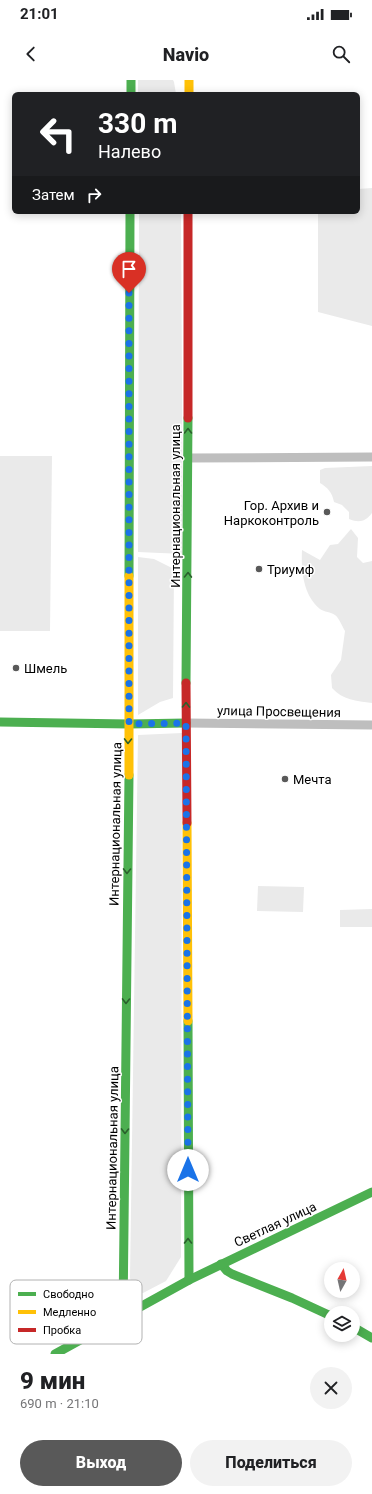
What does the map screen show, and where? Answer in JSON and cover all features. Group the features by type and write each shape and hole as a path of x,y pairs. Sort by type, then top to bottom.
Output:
{"main road":[{"path":"131,80 131,92"},
{"path":"189,80 189,92"},
{"name":"Интернациональная улица","path":"123,1280 129,724 130,214"},
{"name":"Интернациональная улица","path":"188,214 188,534 186,723 188,1280"},
{"path":"0,722 129,724 186,723"},
{"name":"Светлая улица","path":"142,1305 188,1280 372,1192"},
{"path":"221,1264 232,1274 324,1313"},
{"path":"360,1332 372,1338"},
{"name":"Светлая улица","path":"55,1354 73,1344"}],"street":[{"path":"187,458 372,457"},
{"name":"улица Просвещения","path":"186,723 372,725"}],"shaded area":[{"path":"138,80 173,80 176,92 138,92"},
{"path":"372,188 372,326 318,312 318,214 360,214 360,189"},
{"path":"139,214 181,214 183,554 138,552"},
{"path":"0,456 52,456 50,631 0,631"},
{"path":"372,466 372,513 362,521 349,519 349,512 342,505 334,502 329,491 320,483 320,470 325,468"},
{"path":"351,529 358,538 357,557 363,563 372,561 372,703 355,701 341,695 332,688 331,675 341,660 345,631 335,615 320,609 310,597 304,582 302,566 302,550 320,560 330,545 338,544"},
{"path":"138,557 154,559 174,569 173,698 160,702 138,715"},
{"path":"182,733 181,1257 166,1281 143,1293 142,1280 131,1280 130,1278 138,735"},
{"path":"258,886 304,887 303,912 257,911"},
{"path":"372,909 372,927 340,927 340,910"}],"traffic: fast":[{"path":"131,80 131,92"},
{"path":"129,576 130,214"},
{"path":"186,683 188,418"},
{"path":"0,722 129,724 186,723"},
{"path":"123,1280 129,775"},
{"path":"188,1021 189,1280"},
{"path":"142,1306 189,1280 372,1192"},
{"path":"221,1264 232,1274 324,1313"},
{"path":"360,1331 372,1338"},
{"path":"55,1354 73,1344"}],"traffic: slow":[{"path":"189,80 189,92"},
{"path":"129,576 129,775"},
{"path":"187,823 188,1021"}],"traffic: jam":[{"path":"188,214 188,418"},
{"path":"186,683 187,823"}],"place":[{"name":"Гор. Архив и Наркоконтроль","path":"327,512"},
{"name":"Триумф","path":"259,569"},
{"name":"Шмель","path":"16,668"},
{"name":"Мечта","path":"285,779"}],"route":[{"path":"129,293 129,724 186,723 188,1170"}]}
